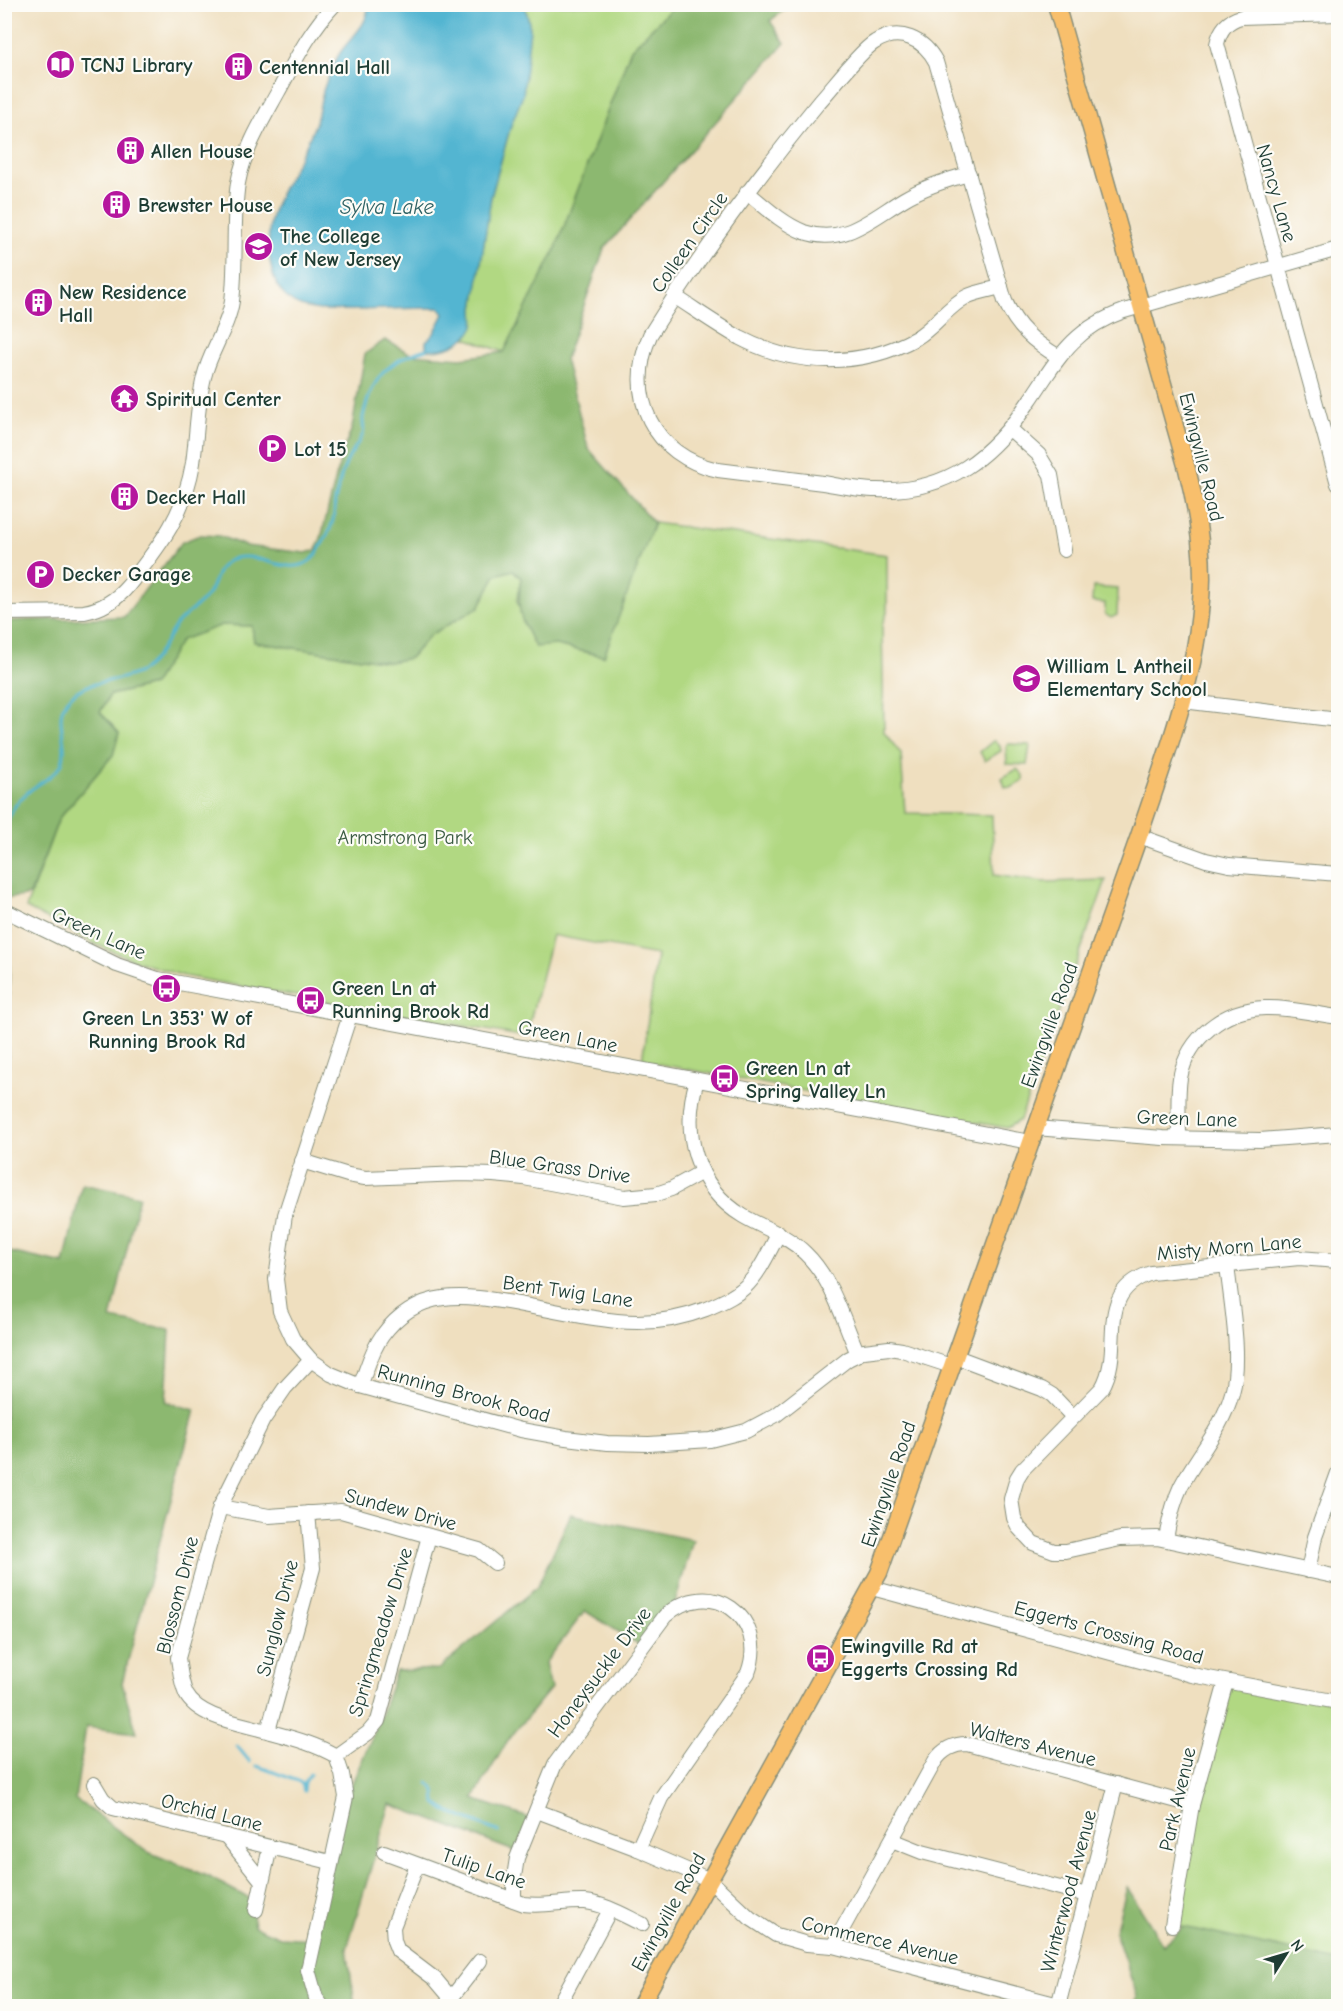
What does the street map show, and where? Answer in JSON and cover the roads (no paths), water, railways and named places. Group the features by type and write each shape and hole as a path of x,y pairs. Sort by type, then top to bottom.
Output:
{"main road":[{"name":"Ewingville Road","path":"640,2007 872,1588 1139,836 1183,701 1197,641 1202,579 1199,530 1187,469 1056,4"}],"street":[{"path":"4,613 84,612 107,604 122,594 171,529 190,477 204,379 230,312 238,190 245,157 303,45 335,4"},
{"name":"Nancy Lane","path":"1338,14 1241,17 1227,23 1218,36 1218,52 1338,484"},
{"name":"Colleen Circle","path":"1059,357 1040,346 1020,327 1005,301 932,54 919,41 902,35 893,35 870,45 819,102 747,192 674,296 650,335 640,363 640,392 648,418 663,440 695,463 718,470 875,490 892,490 928,484 962,470 994,446 1010,429 1059,357 1079,335 1092,326 1108,317 1141,306 1338,249"},
{"path":"747,192 791,226 803,232 829,236 853,232 923,189 969,174"},
{"path":"674,296 740,338 760,347 801,358 843,360 882,353 902,346 927,331 966,297 1001,287"},
{"path":"1010,429 1039,454 1046,464 1054,485 1064,550"},
{"path":"1183,701 1338,720"},
{"path":"1139,836 1206,860 1338,874"},
{"name":"Green Lane","path":"7,911 100,957 139,974 158,979 697,1080 1032,1135 1260,1140 1338,1134"},
{"path":"1179,1138 1179,1092 1183,1068 1195,1043 1215,1023 1240,1011 1268,1007 1338,1017"},
{"name":"Running Brook Road","path":"350,1015 285,1215 276,1279 277,1296 286,1325 297,1344 311,1359 331,1374 360,1386 536,1433 607,1443 680,1443 728,1437 762,1424 848,1359 877,1349 896,1349 953,1361 1042,1389 1052,1395 1073,1417"},
{"path":"697,1080 690,1108 689,1124 695,1156 702,1172 710,1185 731,1207 779,1233 807,1254 827,1281 858,1354"},
{"name":"Blue Grass Drive","path":"302,1161 365,1178 493,1175 524,1178 624,1197 656,1194 671,1189 702,1172"},
{"name":"Bent Twig Lane","path":"360,1386 374,1348 382,1336 405,1313 432,1300 448,1296 470,1297 616,1321 656,1321 676,1318 718,1304 746,1286 755,1276 779,1233"},
{"name":"Misty Morn Lane","path":"1166,1539 1137,1537 1120,1539 1066,1551 1043,1548 1033,1543 1019,1528 1014,1518 1011,1499 1013,1487 1022,1470 1102,1388 1107,1380 1110,1370 1115,1308 1125,1289 1133,1281 1152,1273 1299,1258 1338,1261"},
{"path":"1227,1265 1236,1362 1232,1394 1226,1411 1181,1487 1174,1503 1166,1539 1338,1577"},
{"name":"Blossom Drive","path":"311,1359 285,1388 263,1420 220,1507 178,1658 187,1695 200,1710 237,1724 315,1746 336,1756"},
{"path":"1308,1571 1315,1537 1338,1473"},
{"name":"Sundew Drive","path":"220,1507 269,1516 341,1511 479,1550 495,1563"},
{"name":"Sunglow Drive","path":"268,1731 313,1568 314,1559 308,1513"},
{"name":"Springmeadow Drive","path":"336,1756 368,1733 378,1721 429,1536"},
{"name":"Eggerts Crossing Road","path":"872,1588 1154,1666 1226,1682 1338,1702"},
{"name":"Honeysuckle Drive","path":"514,1900 517,1858 555,1764 665,1616 692,1600 713,1600 740,1615 747,1625 753,1644 752,1663 748,1673 661,1798 638,1849"},
{"name":"Park Avenue","path":"1172,1925 1192,1805 1226,1682"},
{"name":"Walters Avenue","path":"833,1946 938,1756 944,1750 959,1744 967,1744 1192,1805"},
{"path":"322,2007 316,1998 308,1970 346,1797 336,1756"},
{"name":"Orchid Lane","path":"94,1784 103,1799 113,1808 330,1862"},
{"name":"Winterwood Avenue","path":"1058,2006 1116,1784"},
{"path":"537,1811 638,1849 710,1880"},
{"path":"226,1836 262,1881"},
{"path":"892,1840 922,1852 1087,1895"},
{"path":"256,1910 270,1847"},
{"name":"Tulip Lane","path":"384,1852 514,1900 534,1905 585,1902 642,1924"},
{"path":"417,1865 393,1927 394,1941 398,1950 435,1978 448,2002 480,1961"},
{"name":"Commerce Avenue","path":"710,1880 750,1918 776,1935 802,1943 833,1946 1058,2006"},
{"path":"558,2007 610,1910"}],"water":[{"name":"Sylva Lake","path":"368,5 525,5 530,28 523,95 511,125 491,197 474,309 474,324 465,338 446,348 426,349 426,341 433,335 444,314 440,308 310,309 287,298 279,289 272,271 269,229 273,212 314,127 328,77 341,51 365,20"}],"waterway":[{"path":"4,834 11,811 26,794 49,778 62,763 64,746 61,713 69,698 87,686 130,676 148,666 160,652 176,625 206,597 221,567 230,560 249,557 293,566 303,565 315,556 334,518 335,501 343,470 363,434 363,417 371,391 384,372 392,365 426,349"},
{"path":"4,864 7,883 4,906"},
{"path":"237,1746 250,1762"},
{"path":"257,1766 298,1781 302,1784 304,1791"},
{"path":"304,1789 310,1774"},
{"path":"428,1783 435,1790 436,1803 445,1810 499,1832"}],"place":[{"name":"TCNJ Library","path":"60,65"},
{"name":"Centennial Hall","path":"238,67"},
{"name":"Allen House","path":"130,151"},
{"name":"Brewster House","path":"117,205"},
{"name":"The College of New Jersey","path":"259,247"},
{"name":"New Residence Hall","path":"38,303"},
{"name":"Spiritual Center","path":"125,399"},
{"name":"Lot 15","path":"273,449"},
{"name":"Decker Hall","path":"125,497"},
{"name":"Decker Garage","path":"41,574"},
{"name":"William L Antheil Elementary School","path":"1026,678"},
{"name":"Green Ln 353' W of Running Brook Rd","path":"167,988"},
{"name":"Green Ln at Running Brook Rd","path":"311,1000"},
{"name":"Green Ln at Spring Valley Ln","path":"725,1079"},
{"name":"Ewingville Rd at Eggerts Crossing Rd","path":"820,1658"}],"park label":[{"name":"Armstrong Park","path":"405,837"}]}
